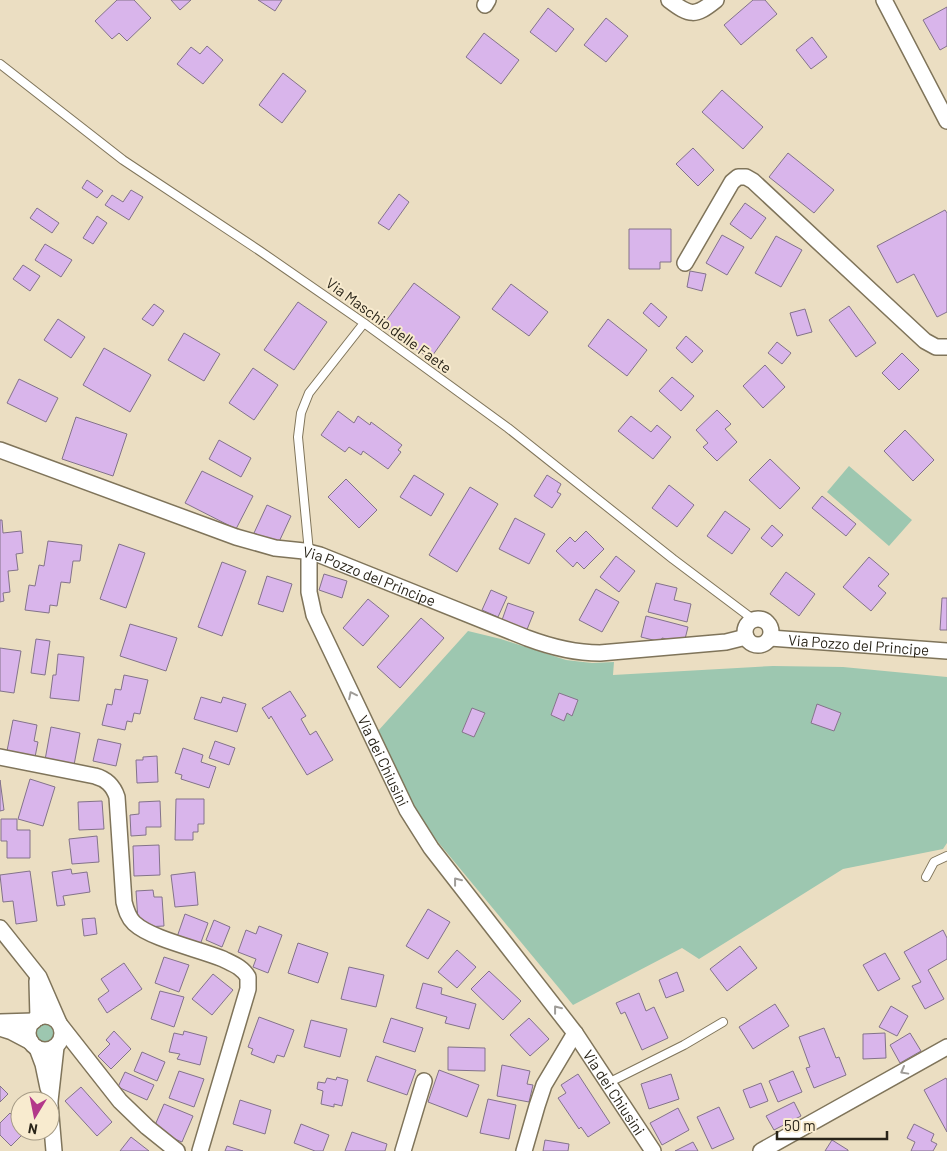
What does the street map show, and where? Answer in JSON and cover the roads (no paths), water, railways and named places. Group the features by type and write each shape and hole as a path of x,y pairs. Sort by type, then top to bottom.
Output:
{"street":[{"path":"669,0 683,10 694,13 716,0"},
{"path":"884,0 946,116"},
{"path":"685,263 732,182 738,177 746,177 925,341 936,347 947,347"},
{"name":"Via Pozzo del Principe","path":"0,450 236,537 275,548 308,552 325,557 527,638 567,650 600,653 720,643 746,637"},
{"name":"Via dei Chiusini","path":"308,552 309,592 314,615 411,816 431,848 575,1033 653,1151"},
{"path":"754,620 763,620 770,625 772,634 764,644 751,644 746,637 747,625 754,620"},
{"name":"Via Pozzo del Principe","path":"770,638 947,651"},
{"path":"0,757 95,776 108,782 117,797 124,902 130,918 142,929 152,934 205,952 235,965 248,977 248,990 200,1151"},
{"path":"0,928 40,977 60,1024 62,1036 58,1044 52,1091"},
{"path":"27,959 37,982 36,1019 29,1029 43,1064 48,1091"},
{"path":"0,1022 49,1016 60,1024 127,1109 177,1151"},
{"path":"0,1028 47,1050 58,1044"},
{"path":"524,1151 544,1085 575,1033"},
{"path":"58,1044 96,1071"},
{"path":"761,1151 946,1049"},
{"path":"403,1151 424,1080"}],"lane":[{"name":"Via Maschio delle Faete","path":"0,64 123,160 364,323 508,428 673,559 754,620"},
{"name":"Via dei Chiusini","path":"308,552 298,437 301,413 309,394 364,323"},
{"path":"926,877 934,862 947,856"},
{"path":"608,1083 684,1045 723,1022"}]}
